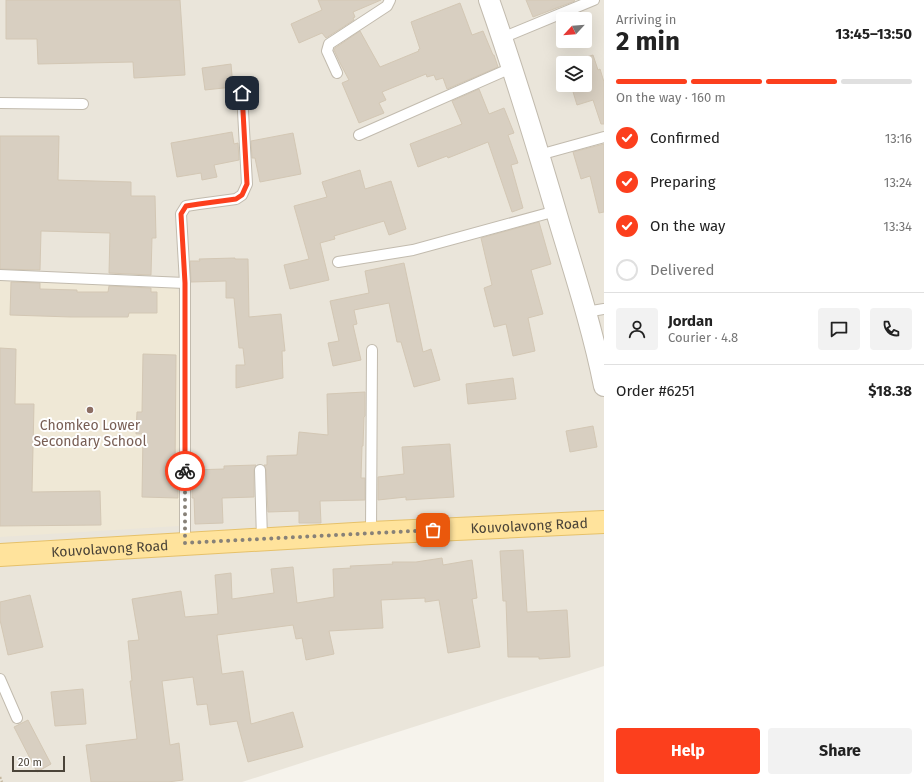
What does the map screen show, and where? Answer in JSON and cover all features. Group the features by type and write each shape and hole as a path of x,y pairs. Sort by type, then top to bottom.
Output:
{"main road":[{"name":"Kouvolavong Road","path":"0,555 185,543 604,522"}],"street":[{"path":"489,0 556,210 595,311 599,358 604,386"}],"lane":[{"path":"337,74 327,51 329,44 387,6 390,0"},
{"path":"502,38 594,0"},
{"path":"359,135 511,68"},
{"path":"185,543 185,283 181,214 186,206 236,199 242,195 247,184 242,93"},
{"path":"0,103 83,104"},
{"path":"539,154 604,137"},
{"path":"338,262 413,250 556,210"},
{"path":"0,275 185,283"},
{"path":"370,533 372,350"},
{"path":"260,470 262,539"},
{"path":"0,679 17,718"}],"path":[{"path":"0,777 2,782"}],"shaded area":[{"path":"0,0 604,0 604,666 242,782 0,782"},
{"name":"Chomkeo Lower Secondary School","path":"0,280 175,287 178,290 179,526 0,537"}],"building":[{"path":"6,0 180,0 185,75 134,78 133,62 38,64 37,39 6,39"},
{"path":"318,0 381,0 353,12 355,17 353,18 354,20 326,38 322,33 299,43 291,24 322,10"},
{"path":"526,0 574,0 575,1 533,17"},
{"path":"460,3 472,35 483,31 498,67 447,89 443,78 436,80 434,75 427,77 426,74 382,92 386,100 379,103 384,113 359,123 342,83 349,80 334,50 335,48 360,31 380,67 419,51 418,50 420,49 411,22"},
{"path":"593,55 598,70 600,69 604,82 604,124 601,124 593,100 577,105 573,92 592,92 592,56 590,56"},
{"path":"231,64 233,87 205,90 202,68"},
{"path":"479,89 489,114 504,108 514,133 508,135 518,163 511,165 523,208 512,212 488,142 448,158 447,156 418,167 410,144 462,124 452,101"},
{"path":"232,132 234,144 238,143 239,160 214,165 217,177 202,180 201,173 177,177 171,143"},
{"path":"293,133 301,174 260,182 255,158 252,158 251,141"},
{"path":"0,136 59,136 58,180 131,182 131,196 155,196 156,238 152,238 151,275 109,273 110,233 41,231 40,270 0,269"},
{"path":"604,144 604,212 599,213 590,176 581,179 573,152"},
{"path":"360,170 365,189 391,181 406,229 389,235 384,221 334,236 335,239 320,243 329,280 290,289 284,265 309,259 294,206 327,197 322,182"},
{"path":"539,222 551,264 531,270 543,314 528,318 535,351 513,356 506,324 494,327 484,288 492,285 481,238"},
{"path":"199,259 248,259 249,317 281,314 285,351 282,351 283,378 236,388 236,365 245,365 243,348 239,348 234,298 226,298 226,281 191,282 190,261 200,261"},
{"path":"404,263 423,352 431,349 440,380 414,387 401,342 397,342 389,303 354,310 357,324 353,325 361,360 333,366 328,343 339,341 330,301 369,293 365,271"},
{"path":"11,282 40,283 40,289 77,290 77,292 108,292 109,286 151,288 151,292 157,292 157,313 129,313 128,317 10,315"},
{"path":"0,348 16,349 15,404 34,404 32,492 100,491 101,525 0,526"},
{"path":"143,354 176,355 175,471 178,471 178,498 142,497 143,434 136,434 137,412 142,412"},
{"path":"513,378 516,399 468,404 466,384"},
{"path":"365,392 361,478 365,478 365,500 320,501 321,523 299,523 299,511 268,512 266,470 264,465 267,465 267,456 297,455 299,432 328,435 327,394"},
{"path":"593,426 597,447 570,452 566,431"},
{"path":"450,444 454,497 406,500 406,497 378,500 378,477 404,474 402,447"},
{"path":"256,465 254,470 254,497 222,498 223,523 195,524 194,498 192,498 192,470 224,469 224,466"},
{"path":"523,550 527,612 567,610 570,657 539,659 539,657 508,657 506,601 503,601 500,551"},
{"path":"442,558 443,565 472,560 477,598 472,599 480,647 448,653 439,600 425,602 425,598 381,600 383,628 329,631 334,654 306,660 302,638 296,639 293,625 217,635 222,674 243,671 251,724 293,712 303,747 248,762 237,721 210,725 207,704 197,705 193,677 162,681 170,745 179,743 183,780 168,782 91,782 86,745 137,739 130,681 132,681 128,641 139,640 132,599 181,591 185,617 218,614 215,575 231,573 232,599 274,593 271,569 293,567 297,603 334,597 333,569 351,568 350,566 393,564 392,562 416,562"},
{"path":"30,595 43,647 8,655 0,620 0,602"},
{"path":"83,689 86,724 55,726 51,692"},
{"path":"28,720 51,764 37,772 14,727"}],"way so far":[{"path":"185,471 185,543 433,530"}],"place":[{"name":"Chomkeo Lower Secondary School","path":"90,410"}],"route":[{"path":"185,471 185,283 181,214 186,206 236,199 242,195 247,184 242,93"}]}
